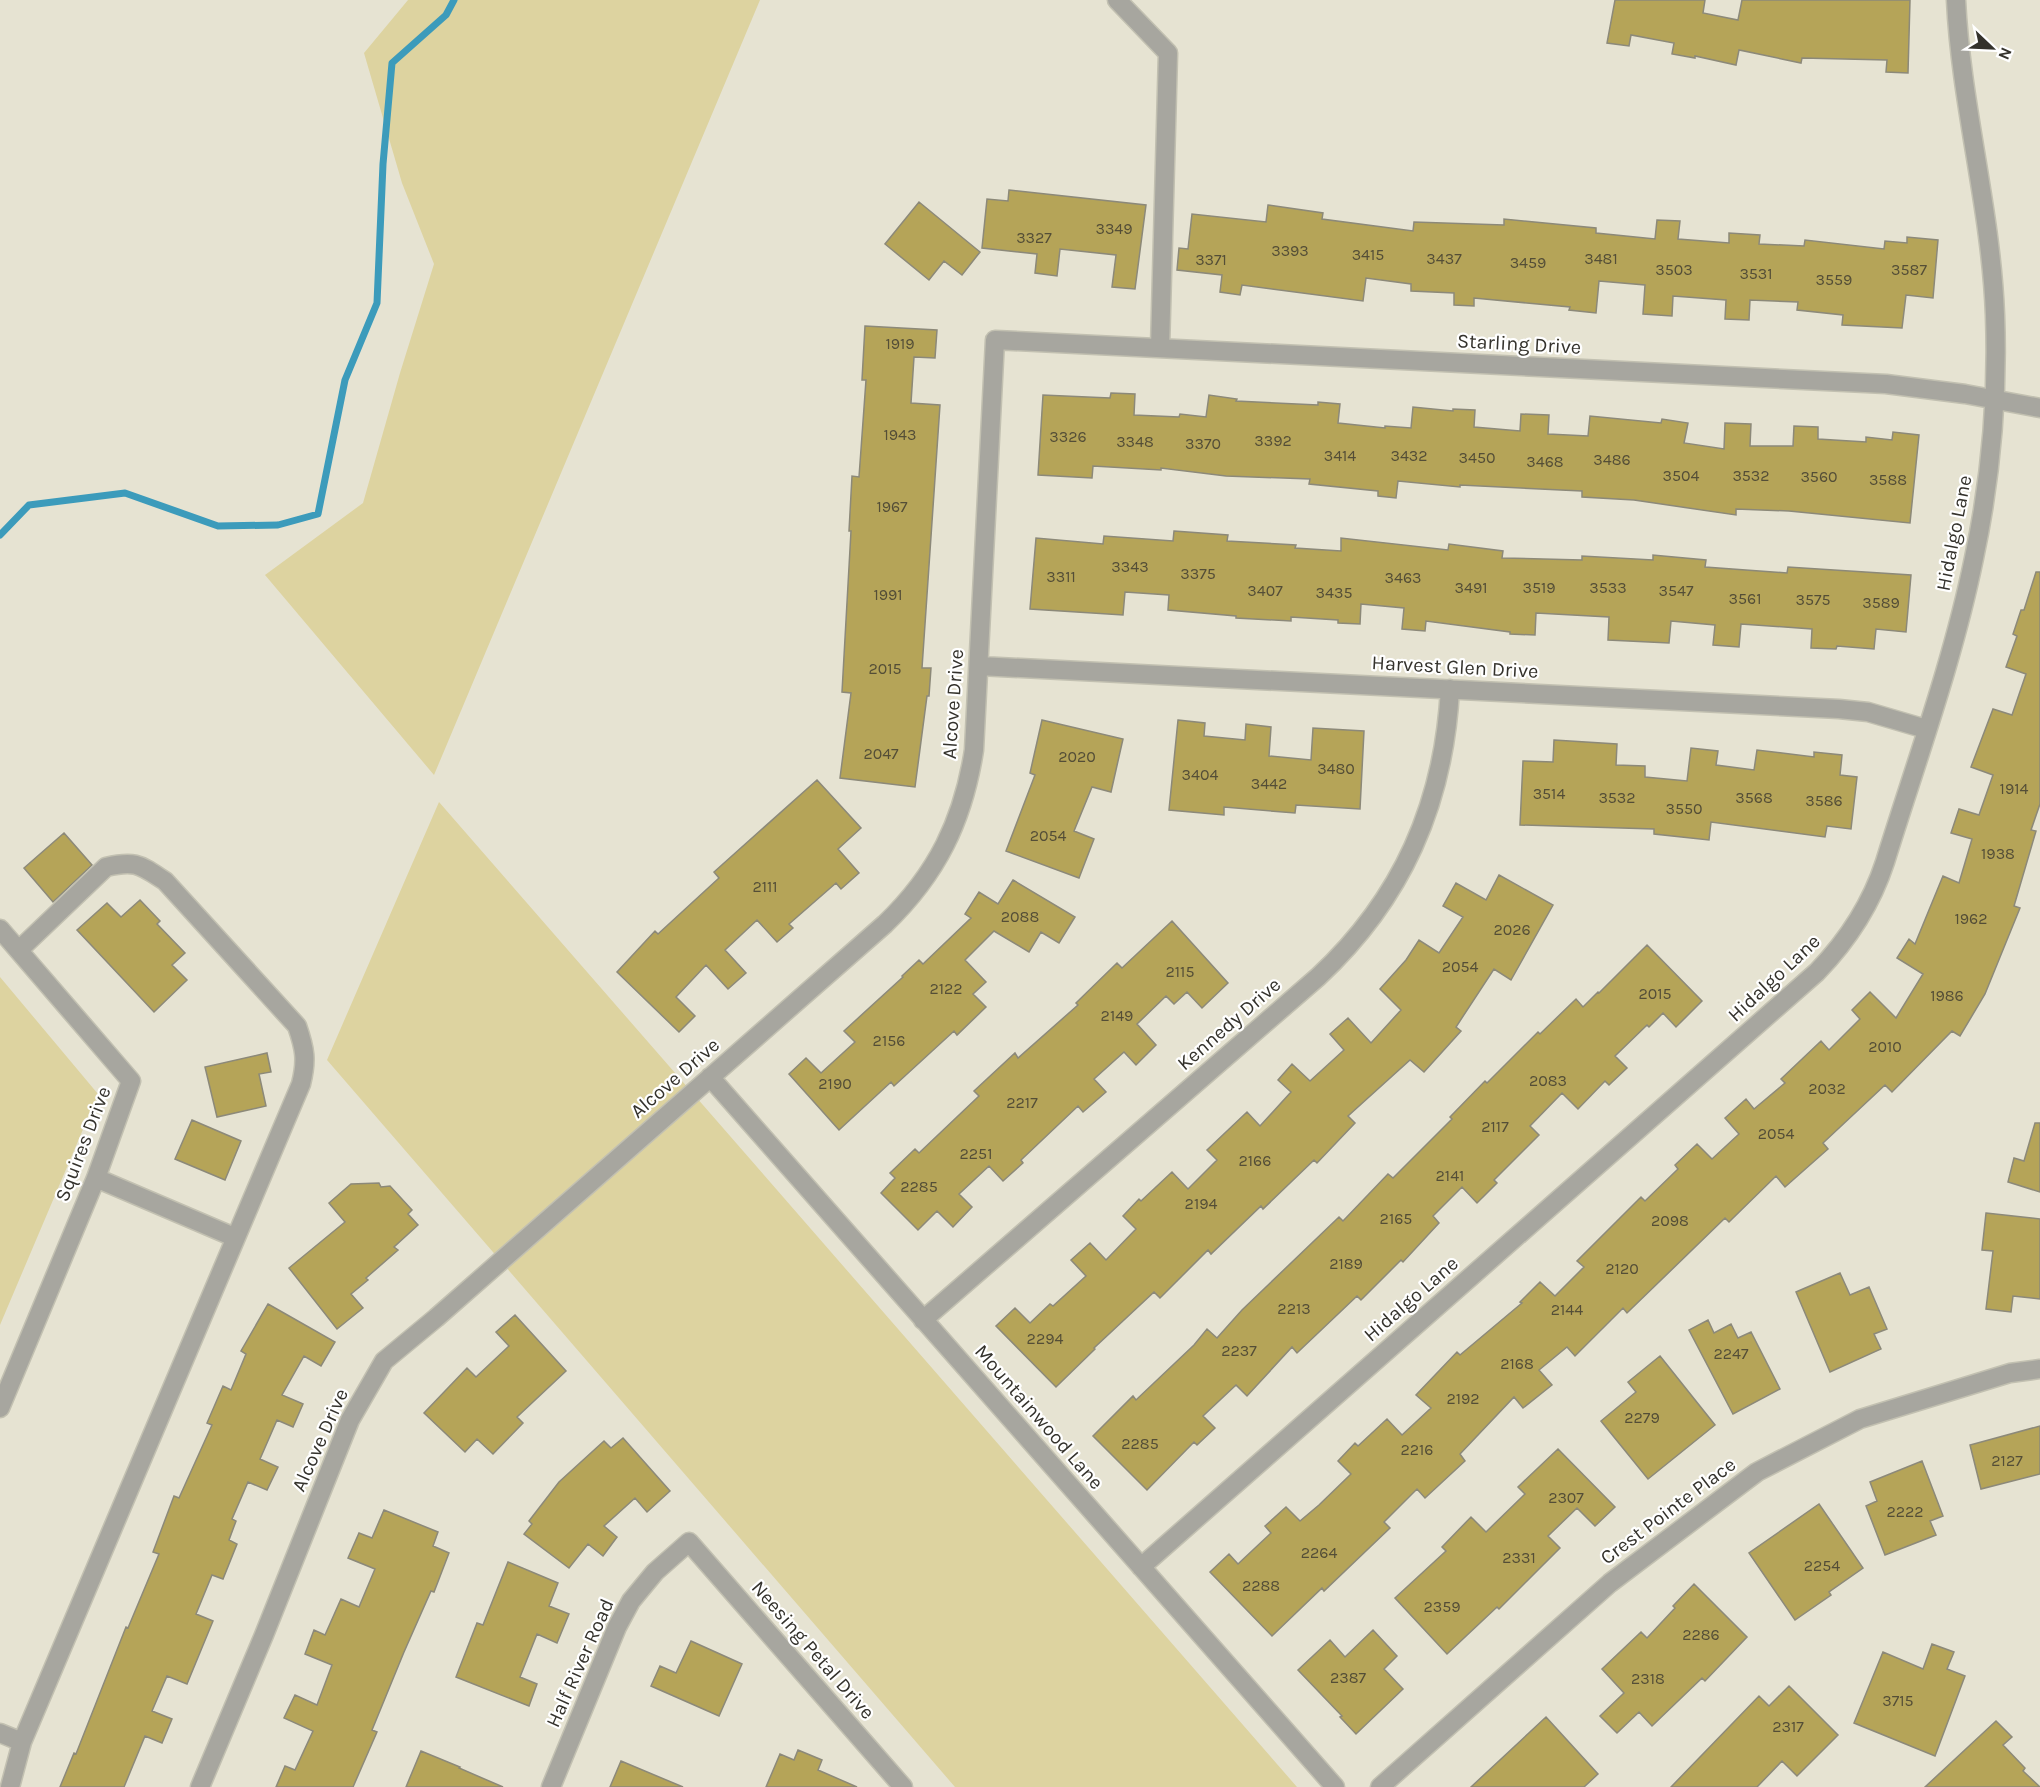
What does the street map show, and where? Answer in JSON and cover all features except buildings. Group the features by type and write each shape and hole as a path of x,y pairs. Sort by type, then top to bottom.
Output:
{"street":[{"path":"1117,0 1168,53 1160,348"},
{"name":"Hidalgo Lane","path":"1141,1567 1827,962 1849,934 1874,892 1957,627 1974,558 1987,479 1994,399 1995,324 1991,253 1963,77 1956,0"},
{"name":"Starling Drive","path":"995,340 1876,384 1916,387 2040,408"},
{"name":"Alcove Drive","path":"200,1787 350,1420 384,1361 885,924 933,868 958,818 970,778 974,750 995,340"},
{"name":"Harvest Glen Drive","path":"979,666 1839,709 1868,712 1926,729"},
{"name":"Kennedy Drive","path":"923,1320 1317,977 1361,933 1401,873 1427,816 1443,756 1450,689"},
{"path":"10,1787 22,1742 234,1237 301,1084 306,1066 303,1043 297,1026 165,881 139,864 123,863 106,867 19,950"},
{"name":"Squires Drive","path":"0,929 131,1082 96,1178 0,1408"},
{"name":"Mountainwood Lane","path":"710,1077 1335,1787"},
{"path":"96,1178 234,1237"},
{"name":"Crest Pointe Place","path":"1380,1787 1610,1583 1757,1472 1860,1419 2010,1373 2040,1369"},
{"name":"Half River Road","path":"551,1787 617,1627 631,1602 655,1572 689,1542"},
{"name":"Neesing Petal Drive","path":"689,1542 903,1787"},
{"path":"0,1733 22,1742"}],"shaded area":[{"path":"408,0 760,0 434,775 265,575 363,503 434,264 402,183 364,53"},
{"path":"439,802 1297,1787 955,1787 327,1060"},
{"path":"0,977 98,1094 0,1325"}],"waterway":[{"path":"0,535 29,505 125,493 218,526 278,525 318,514 345,380 377,303 383,164 392,63 446,15 454,0"}]}
